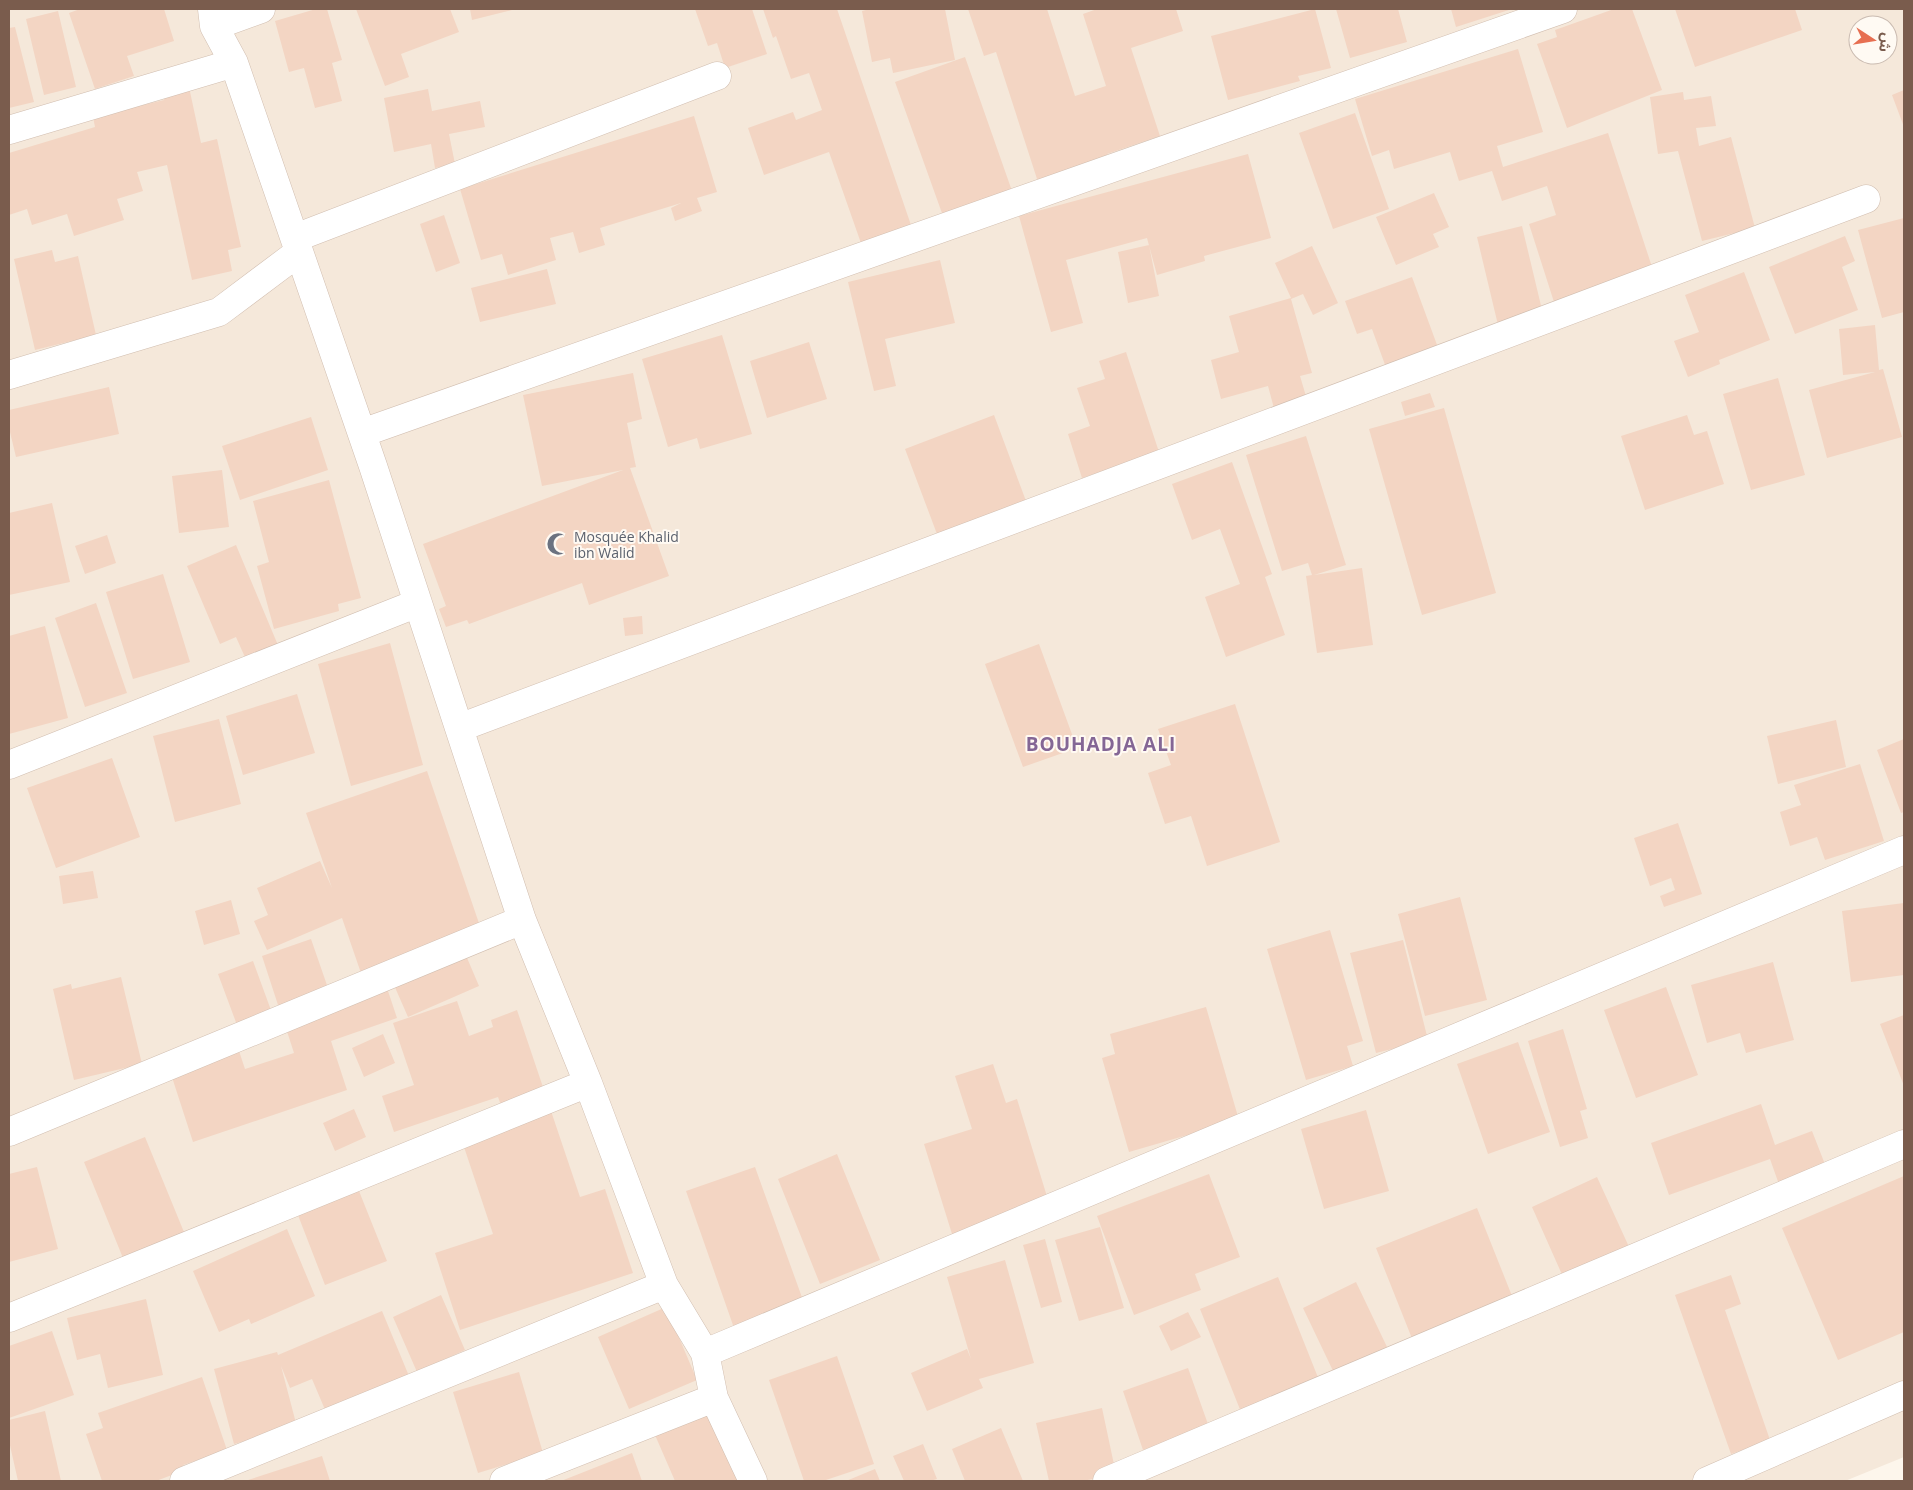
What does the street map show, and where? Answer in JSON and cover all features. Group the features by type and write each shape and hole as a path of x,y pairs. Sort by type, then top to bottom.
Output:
{"street":[{"path":"261,9 214,17 234,63 362,433 522,920 588,1083 664,1286 705,1353 714,1398 753,1481"},
{"path":"362,433 1563,9"},
{"path":"9,130 234,63"},
{"path":"9,375 219,312 297,245 717,76"},
{"path":"459,728 1866,199"},
{"path":"9,765 418,603"},
{"path":"705,1353 1904,850"},
{"path":"9,1132 522,920"},
{"path":"9,1318 588,1083"},
{"path":"1107,1481 1904,1144"},
{"path":"184,1481 664,1286"},
{"path":"1707,1481 1904,1395"},
{"path":"504,1481 714,1398"}],"shaded area":[{"path":"9,9 1904,9 1904,1457 1845,1481 9,1481"}],"building":[{"path":"80,9 164,9 174,41 127,56 134,76 95,89 69,13"},
{"path":"316,9 327,9 342,60 332,63 342,101 315,108 304,68 289,72 275,21"},
{"path":"356,9 450,9 459,32 401,54 409,77 385,86"},
{"path":"470,9 516,9 472,20"},
{"path":"695,9 752,9 767,54 725,68 717,43 708,46"},
{"path":"763,9 837,9 912,228 862,246 829,152 764,175 748,128 793,112 796,120 822,110 809,73 791,79 776,36 773,38"},
{"path":"870,9 945,9 955,60 893,73 890,58 872,62 862,11"},
{"path":"968,9 1047,9 1075,96 1106,86 1083,14 1097,9 1176,9 1183,31 1131,48 1160,136 1107,154 1108,159 1038,182 996,52 984,56"},
{"path":"1315,9 1331,68 1298,76 1300,81 1228,100 1211,36"},
{"path":"1336,9 1398,9 1407,42 1350,58"},
{"path":"1451,9 1512,9 1456,27"},
{"path":"1614,9 1632,9 1662,90 1567,128 1537,44 1557,37 1555,30"},
{"path":"1675,9 1795,9 1802,30 1695,67"},
{"path":"58,11 76,87 44,95 26,19"},
{"path":"15,27 34,102 9,108 9,28"},
{"path":"1518,49 1543,132 1497,146 1503,167 1608,133 1653,270 1554,302 1529,224 1556,215 1547,186 1502,201 1492,171 1459,181 1450,152 1394,169 1389,150 1372,156 1355,99"},
{"path":"965,57 1012,191 943,216 895,82"},
{"path":"189,87 201,143 217,139 241,247 228,250 232,271 192,280 167,165 137,172 143,191 117,199 124,220 74,236 67,214 32,225 27,209 9,215 9,153 95,127 93,117 164,100 163,93"},
{"path":"428,89 432,111 480,101 485,127 449,134 455,164 435,168 431,144 394,152 384,98"},
{"path":"1904,90 1904,127 1892,95"},
{"path":"1683,92 1684,100 1711,96 1716,126 1696,128 1699,146 1731,137 1755,228 1702,241 1678,151 1658,154 1650,97"},
{"path":"1355,113 1389,209 1333,229 1299,133"},
{"path":"694,116 717,192 697,198 702,211 675,221 671,208 681,203 600,228 605,245 579,253 573,232 550,238 556,260 508,275 502,254 481,260 460,189"},
{"path":"1248,154 1271,238 1204,256 1205,261 1157,275 1147,238 1066,260 1083,323 1051,332 1019,216"},
{"path":"1434,193 1449,227 1433,234 1439,247 1396,265 1376,217"},
{"path":"444,215 460,263 436,272 420,224"},
{"path":"1904,218 1904,312 1882,318 1858,230"},
{"path":"1522,226 1543,314 1498,325 1477,237"},
{"path":"1845,236 1855,261 1842,267 1858,310 1795,334 1769,267"},
{"path":"1149,245 1159,296 1128,303 1118,252"},
{"path":"1312,246 1338,303 1313,315 1303,294 1291,299 1312,373 1300,376 1308,403 1275,412 1268,386 1221,399 1211,360 1239,352 1229,316 1291,298 1275,263"},
{"path":"52,250 55,262 78,256 96,335 35,350 14,259"},
{"path":"940,260 955,323 885,339 896,386 874,391 848,282"},
{"path":"547,269 556,304 480,322 471,288"},
{"path":"1744,272 1770,340 1719,360 1720,364 1688,377 1674,341 1699,332 1685,295"},
{"path":"1412,277 1440,353 1388,373 1372,329 1357,334 1345,301"},
{"path":"1875,325 1879,370 1883,369 1902,437 1827,458 1809,390 1875,372 1843,375 1839,329"},
{"path":"722,335 752,434 700,449 697,438 668,447 642,359"},
{"path":"809,342 827,399 767,418 750,361"},
{"path":"1126,352 1159,452 1082,478 1068,434 1090,426 1077,388 1105,379 1099,361"},
{"path":"633,373 642,419 627,423 636,467 630,468 669,576 589,605 582,583 469,624 467,620 446,627 439,609 446,606 423,544 623,470 542,486 523,395"},
{"path":"1778,378 1805,475 1751,490 1723,394"},
{"path":"109,387 119,434 16,457 9,428 9,410"},
{"path":"1430,393 1435,407 1405,416 1401,402"},
{"path":"1444,408 1496,593 1422,615 1369,429"},
{"path":"994,415 1026,501 937,534 905,449"},
{"path":"1687,415 1694,435 1707,431 1724,484 1645,510 1621,436"},
{"path":"311,417 328,470 240,500 222,446"},
{"path":"1306,436 1346,565 1314,575 1362,568 1373,645 1317,653 1306,576 1312,575 1308,563 1282,571 1246,455"},
{"path":"1232,462 1272,574 1265,577 1285,635 1226,657 1205,597 1240,584 1220,529 1192,540 1172,484"},
{"path":"222,470 229,527 179,533 172,476"},
{"path":"329,480 361,598 338,604 339,611 274,629 257,566 269,562 253,501"},
{"path":"52,503 70,582 9,595 9,513"},
{"path":"107,535 116,563 85,574 75,546"},
{"path":"236,545 280,650 248,664 236,637 220,644 187,566"},
{"path":"163,574 190,662 133,679 106,592"},
{"path":"96,603 127,693 85,707 55,618"},
{"path":"642,616 643,634 625,636 623,618"},
{"path":"45,626 68,718 9,734 9,636"},
{"path":"390,643 423,765 351,786 318,664"},
{"path":"1039,644 1077,748 1023,767 985,664"},
{"path":"297,694 315,753 243,775 226,716"},
{"path":"1235,704 1280,842 1207,866 1191,816 1165,824 1148,773 1171,765 1158,729"},
{"path":"219,719 241,804 175,822 153,736"},
{"path":"1836,720 1846,767 1778,784 1767,736"},
{"path":"1904,739 1904,812 1901,813 1877,750"},
{"path":"112,758 140,837 56,868 27,788"},
{"path":"1860,764 1884,841 1825,860 1817,837 1790,846 1780,812 1801,805 1794,785"},
{"path":"427,771 483,935 362,976 342,918 267,950 254,921 268,915 257,888 320,861 332,888 306,813"},
{"path":"1678,823 1702,894 1664,907 1660,896 1675,890 1671,878 1650,886 1634,838"},
{"path":"93,871 98,898 63,904 59,876"},
{"path":"1460,897 1487,1000 1425,1016 1398,914"},
{"path":"231,900 240,934 204,945 195,911"},
{"path":"1904,903 1904,975 1851,982 1842,911"},
{"path":"1330,930 1363,1041 1347,1046 1353,1066 1306,1080 1267,949"},
{"path":"311,939 329,991 279,1008 262,956"},
{"path":"1403,940 1428,1040 1376,1053 1350,953"},
{"path":"462,946 479,986 408,1017 390,976"},
{"path":"253,961 272,1013 237,1025 218,974"},
{"path":"1773,962 1794,1040 1746,1053 1740,1033 1707,1043 1691,985"},
{"path":"121,977 142,1064 74,1080 53,989 71,984 72,989"},
{"path":"386,985 397,1018 331,1041 347,1090 193,1142 170,1071 238,1048 245,1069 294,1053 283,1019"},
{"path":"1666,987 1698,1075 1636,1098 1604,1010"},
{"path":"457,1001 469,1036 493,1027 491,1020 517,1010 546,1096 503,1111 498,1097 394,1132 382,1096 414,1085 393,1023"},
{"path":"1206,1007 1239,1120 1129,1152 1102,1058 1115,1054 1110,1034"},
{"path":"1904,1015 1904,1086 1880,1024"},
{"path":"1563,1029 1587,1109 1580,1111 1588,1138 1560,1147 1528,1041"},
{"path":"383,1034 395,1063 364,1077 352,1048"},
{"path":"1518,1042 1550,1132 1488,1154 1457,1064"},
{"path":"993,1064 1006,1103 1017,1099 1049,1203 952,1234 924,1144 972,1129 955,1076"},
{"path":"1761,1104 1775,1145 1812,1131 1828,1172 1781,1190 1770,1159 1669,1195 1651,1143"},
{"path":"354,1109 366,1137 335,1151 323,1123"},
{"path":"1366,1110 1389,1191 1324,1209 1301,1129"},
{"path":"551,1111 580,1197 605,1189 633,1273 460,1330 435,1253 493,1234 462,1141"},
{"path":"145,1137 186,1237 125,1263 84,1162"},
{"path":"837,1154 880,1260 820,1284 778,1179"},
{"path":"37,1167 58,1249 9,1262 9,1174"},
{"path":"755,1167 804,1303 734,1328 686,1191"},
{"path":"1209,1174 1240,1257 1195,1274 1201,1290 1134,1315 1097,1216"},
{"path":"1904,1176 1904,1332 1838,1360 1782,1228"},
{"path":"1597,1177 1630,1249 1564,1279 1532,1207"},
{"path":"357,1186 387,1261 325,1285 296,1210"},
{"path":"1477,1208 1514,1301 1413,1341 1376,1248"},
{"path":"1100,1227 1124,1308 1079,1321 1055,1240"},
{"path":"287,1229 315,1296 251,1324 249,1319 219,1332 193,1271"},
{"path":"1045,1239 1062,1302 1041,1308 1023,1245"},
{"path":"1005,1260 1034,1363 979,1379 983,1388 927,1411 911,1373 967,1349 971,1359 947,1277"},
{"path":"1731,1275 1741,1304 1725,1310 1770,1440 1731,1454 1675,1295"},
{"path":"1278,1277 1319,1380 1241,1412 1200,1309"},
{"path":"1356,1282 1388,1349 1335,1375 1303,1308"},
{"path":"441,1295 465,1350 417,1372 393,1317"},
{"path":"146,1299 163,1375 108,1388 100,1354 77,1360 67,1318"},
{"path":"666,1307 697,1380 629,1409 598,1337"},
{"path":"382,1311 409,1376 326,1412 312,1379 290,1388 281,1366 297,1427 234,1444 214,1369 277,1352 278,1355"},
{"path":"1188,1312 1201,1337 1171,1351 1159,1326"},
{"path":"52,1331 74,1395 9,1418 9,1346"},
{"path":"837,1356 874,1464 823,1481 804,1481 769,1380"},
{"path":"1188,1368 1209,1427 1143,1450 1123,1391"},
{"path":"519,1372 543,1453 478,1473 453,1392"},
{"path":"202,1377 227,1450 183,1465 185,1470 156,1481 102,1481 86,1434 103,1428 98,1413"},
{"path":"1102,1408 1116,1474 1083,1481 1049,1481 1036,1423"},
{"path":"715,1409 746,1481 675,1481 655,1435"},
{"path":"45,1411 61,1481 18,1481 9,1441 9,1420"},
{"path":"1001,1428 1023,1481 965,1481 952,1449"},
{"path":"923,1444 937,1479 930,1481 904,1481 893,1456"},
{"path":"632,1453 642,1481 561,1481"},
{"path":"322,1456 330,1481 245,1481"},
{"path":"875,1469 880,1481 846,1481"}],"place":[{"name":"Mosquée Khalid ibn Walid","path":"558,544"}],"district":[{"name":"BOUHADJA ALI","path":"1101,744"}]}
